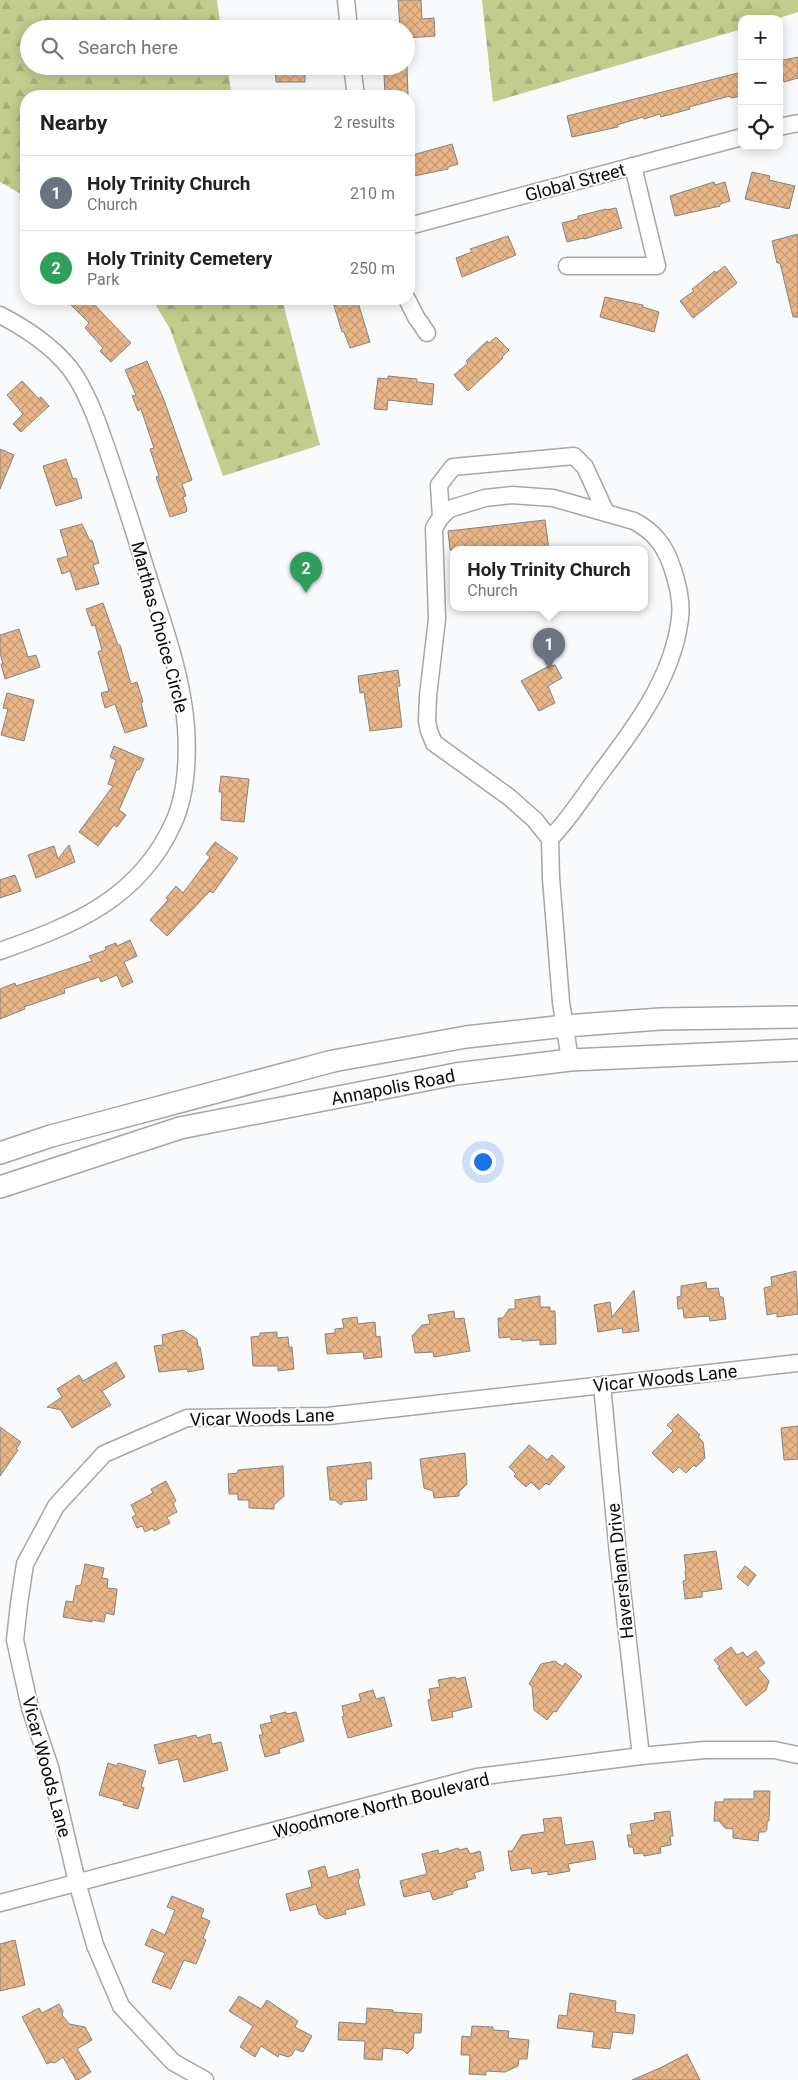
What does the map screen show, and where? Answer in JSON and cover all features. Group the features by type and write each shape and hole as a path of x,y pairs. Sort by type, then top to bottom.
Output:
{"main road":[{"name":"Annapolis Road","path":"0,1153 51,1136 333,1061 466,1037 565,1026 660,1019 798,1017"},
{"name":"Annapolis Road","path":"0,1187 180,1128 456,1074 570,1060 798,1050"}],"street":[{"path":"346,0 348,20"},
{"path":"353,75 355,90"},
{"path":"783,126 798,123"},
{"name":"Global Street","path":"415,224 738,138"},
{"path":"567,266 658,266 633,166"},
{"path":"411,305 427,333"},
{"name":"Marthas Choice Circle","path":"0,951 89,915 121,892 138,875 154,858 174,824 186,778 187,754 186,725 178,678 132,521 98,422 75,376 61,359 33,334 2,322"},
{"path":"440,517 439,485 453,467 574,456 585,467 606,513"},
{"path":"550,838 563,825 646,710 672,653 680,617 679,589 665,549 646,527 634,521 553,498 512,495 485,498 449,509 440,517 434,528 437,619 427,721 434,743 510,797 535,820 550,838 551,878 570,1060"},
{"name":"Vicar Woods Lane","path":"205,2080 173,2062 121,2006 95,1946 77,1882 50,1767 30,1708 15,1640 24,1564 56,1506 104,1454 187,1418 328,1416 798,1363"},
{"name":"Haversham Drive","path":"602,1385 618,1554 641,1756"},
{"name":"Woodmore North Boulevard","path":"0,1903 477,1777 704,1750 774,1750 798,1755"}],"green space":[{"path":"0,0 217,0 220,20 20,20 20,75 228,75 231,90 20,90 20,194 0,182"},
{"path":"482,0 798,0 798,12 783,17 783,15 738,15 738,30 493,102"},
{"path":"156,305 284,305 320,445 223,476 170,329"}],"building":[{"path":"398,0 421,0 422,19 434,18 435,36 415,37 415,20 399,20"},
{"path":"798,57 798,78 784,82 783,60"},
{"path":"738,73 738,97 731,98 730,96 661,117 660,114 644,119 643,117 617,125 618,127 572,137 567,116"},
{"path":"276,75 305,75 305,82 276,82"},
{"path":"384,75 407,75 408,90 385,90"},
{"path":"452,144 458,164 448,167 448,169 415,176 415,154"},
{"path":"752,172 770,176 769,180 795,186 789,209 745,199"},
{"path":"714,182 715,185 725,182 730,201 720,204 720,206 675,216 670,196"},
{"path":"616,208 622,228 567,242 562,223 578,219 578,216"},
{"path":"798,234 798,317 793,317 780,263 777,263 772,241"},
{"path":"508,236 516,255 462,277 456,258 472,252 470,249"},
{"path":"725,266 737,283 693,318 680,301 694,291 692,289 715,271 716,273"},
{"path":"605,297 643,305 643,307 659,312 654,332 600,317"},
{"path":"71,305 95,305 131,343 111,362 100,351 103,348 85,328 89,323"},
{"path":"334,305 359,305 370,342 350,348 344,332 342,332"},
{"path":"496,337 509,350 468,391 454,375 468,363 466,361 487,341 489,343"},
{"path":"147,361 164,400 192,480 182,484 186,496 183,497 187,509 186,512 170,517 156,477 159,476 150,449 154,448 141,409 138,411 132,396 136,395 125,370"},
{"path":"388,376 417,379 417,382 434,384 432,405 388,400 387,410 374,409 378,378 388,379"},
{"path":"22,381 39,399 41,397 49,406 21,432 13,424 23,414 7,395"},
{"path":"0,449 14,455 0,489"},
{"path":"66,459 73,479 76,478 82,498 56,506 43,466"},
{"path":"545,520 548,546 450,546 450,550 448,531"},
{"path":"82,524 90,541 92,540 99,563 93,565 99,584 76,590 70,571 62,574 57,559 68,556 60,530"},
{"path":"103,603 118,645 120,645 131,684 137,682 143,702 141,703 147,726 125,733 115,704 105,708 101,693 109,691 98,652 102,650 95,625 92,626 86,609"},
{"path":"19,629 28,657 36,655 40,667 5,679 1,664 3,664 0,653 0,635"},
{"path":"555,665 562,678 548,686 555,703 539,711 521,681 549,666"},
{"path":"398,670 400,686 397,686 402,727 370,731 364,692 360,693 358,676"},
{"path":"7,693 34,700 24,741 1,735 8,709 3,708"},
{"path":"114,746 144,759 139,770 137,769 119,810 126,815 117,827 114,825 98,846 79,832 113,786 108,784 116,760 110,757"},
{"path":"221,776 249,779 244,822 221,820 222,792 219,792"},
{"path":"215,842 238,858 213,893 210,891 167,936 150,920 168,900 166,898 176,886 183,893 210,857 206,854"},
{"path":"69,845 75,862 36,878 28,855 54,846 58,859"},
{"path":"15,875 21,891 0,898 0,880"},
{"path":"130,940 137,956 124,962 133,982 122,987 117,975 101,982 99,977 64,989 65,993 24,1007 25,1009 0,1019 0,989 15,983 16,986 92,961 89,956 106,950 105,947 116,943 117,946"},
{"path":"796,1271 798,1314 777,1317 777,1313 767,1315 764,1288 772,1286 771,1277"},
{"path":"706,1282 707,1289 718,1288 720,1297 723,1297 726,1319 710,1321 709,1316 684,1318 683,1308 678,1309 677,1297 681,1296 681,1286"},
{"path":"634,1290 639,1331 623,1333 622,1328 598,1332 594,1305 610,1302 612,1317"},
{"path":"540,1296 540,1307 550,1307 550,1311 555,1311 556,1344 540,1345 540,1340 522,1341 522,1339 511,1340 510,1337 499,1338 498,1318 503,1318 509,1309 515,1309 515,1300"},
{"path":"454,1311 455,1319 464,1318 470,1351 434,1357 433,1352 415,1353 412,1336 422,1325 430,1324 428,1315"},
{"path":"357,1317 358,1324 375,1322 376,1337 380,1336 382,1357 364,1359 363,1352 327,1354 325,1334 335,1333 335,1329 344,1328 342,1319"},
{"path":"183,1330 197,1339 204,1369 188,1372 187,1369 159,1372 154,1346 163,1345 162,1335"},
{"path":"277,1332 277,1338 288,1337 289,1347 292,1347 294,1369 278,1371 278,1366 253,1366 251,1337 260,1336 260,1333"},
{"path":"116,1362 125,1377 102,1391 111,1405 72,1428 61,1410 47,1407 62,1397 57,1389 79,1375 83,1381"},
{"path":"678,1414 700,1435 698,1437 703,1442 705,1458 686,1473 679,1467 673,1473 652,1453 673,1431 667,1425"},
{"path":"798,1426 798,1459 784,1460 781,1428"},
{"path":"0,1427 21,1442 16,1449 18,1450 0,1476"},
{"path":"529,1445 547,1460 552,1455 565,1467 549,1485 546,1483 539,1490 531,1482 526,1487 514,1476 516,1474 509,1467"},
{"path":"465,1453 467,1484 459,1492 459,1496 434,1498 433,1491 424,1488 420,1459"},
{"path":"371,1462 372,1479 366,1479 367,1500 343,1502 341,1505 335,1500 330,1500 327,1467"},
{"path":"283,1466 284,1496 274,1505 274,1509 249,1508 249,1500 238,1500 238,1494 229,1494 228,1474 238,1473 238,1470"},
{"path":"166,1481 176,1501 173,1503 177,1512 167,1517 170,1523 154,1531 153,1528 145,1532 142,1526 137,1528 132,1517 136,1515 131,1505 153,1493 151,1489"},
{"path":"716,1551 722,1589 702,1592 702,1597 685,1599 683,1581 686,1580 686,1571 684,1555"},
{"path":"85,1564 104,1568 102,1578 108,1579 107,1588 117,1589 114,1615 106,1613 104,1622 63,1617 66,1601 73,1602 76,1586 81,1585"},
{"path":"745,1566 756,1575 748,1586 737,1577"},
{"path":"731,1647 737,1655 743,1652 747,1657 756,1651 765,1663 758,1668 769,1681 766,1690 746,1706 714,1660"},
{"path":"555,1661 563,1667 565,1663 582,1676 556,1712 554,1711 547,1720 534,1710 532,1686 529,1684 541,1664"},
{"path":"455,1677 456,1679 465,1677 472,1707 452,1712 453,1717 432,1721 428,1700 431,1699 429,1689 440,1687 438,1680"},
{"path":"373,1690 376,1699 384,1697 392,1726 348,1738 342,1717 344,1716 342,1706 361,1701 359,1694"},
{"path":"286,1712 287,1714 296,1712 304,1741 279,1749 280,1753 265,1757 259,1735 263,1735 260,1725 272,1722 270,1716"},
{"path":"210,1734 212,1744 221,1742 228,1770 184,1782 178,1759 159,1764 154,1745 196,1735 197,1738"},
{"path":"108,1763 117,1766 118,1763 146,1771 141,1787 144,1788 138,1809 123,1805 124,1802 99,1795"},
{"path":"754,1791 770,1791 767,1829 765,1832 759,1832 758,1841 733,1838 733,1829 725,1828 719,1821 714,1821 715,1802 724,1802 724,1799 754,1799"},
{"path":"670,1811 673,1836 670,1836 671,1845 660,1847 661,1853 644,1856 643,1853 634,1854 633,1847 629,1847 627,1835 632,1835 630,1824 655,1820 654,1813"},
{"path":"561,1817 565,1845 593,1841 596,1859 568,1864 570,1871 548,1875 548,1871 532,1874 531,1868 511,1871 508,1851 512,1851 522,1835 545,1832 543,1819"},
{"path":"458,1848 459,1850 467,1848 470,1854 480,1851 484,1870 474,1873 476,1878 466,1881 468,1887 433,1900 430,1891 404,1897 400,1881 427,1874 422,1854 438,1850 439,1854"},
{"path":"325,1866 328,1878 358,1869 360,1877 358,1881 365,1905 345,1910 346,1914 326,1919 319,1914 316,1904 290,1911 286,1894 312,1887 308,1871"},
{"path":"172,1896 204,1909 201,1917 210,1921 203,1938 206,1940 196,1964 184,1960 171,1989 152,1982 165,1953 145,1945 152,1929 165,1935 175,1910 167,1907"},
{"path":"15,1940 25,1985 0,1991 0,1944"},
{"path":"570,1993 616,2001 615,2012 635,2015 633,2034 613,2032 610,2049 592,2047 594,2032 557,2028 559,2015 567,2016"},
{"path":"239,1996 261,2009 267,2000 298,2021 295,2027 312,2036 303,2052 295,2049 292,2055 288,2057 279,2054 278,2057 261,2046 255,2057 240,2047 253,2026 229,2011"},
{"path":"59,2004 63,2011 62,2015 69,2024 85,2027 92,2040 77,2049 91,2072 78,2080 76,2080 63,2057 55,2063 47,2064 22,2017 39,2008 42,2013"},
{"path":"367,2008 422,2014 421,2033 414,2033 413,2048 407,2054 403,2050 383,2048 382,2060 364,2059 365,2041 338,2040 339,2022 366,2024"},
{"path":"472,2026 493,2027 493,2030 509,2031 508,2038 529,2040 527,2059 519,2059 518,2066 505,2072 486,2071 486,2075 469,2074 470,2055 461,2055 462,2036 471,2037"},
{"path":"687,2054 700,2080 632,2080 660,2068"}],"place":[{"name":"Holy Trinity Cemetery","path":"306,593"},
{"name":"Holy Trinity Church","path":"549,669"}]}
